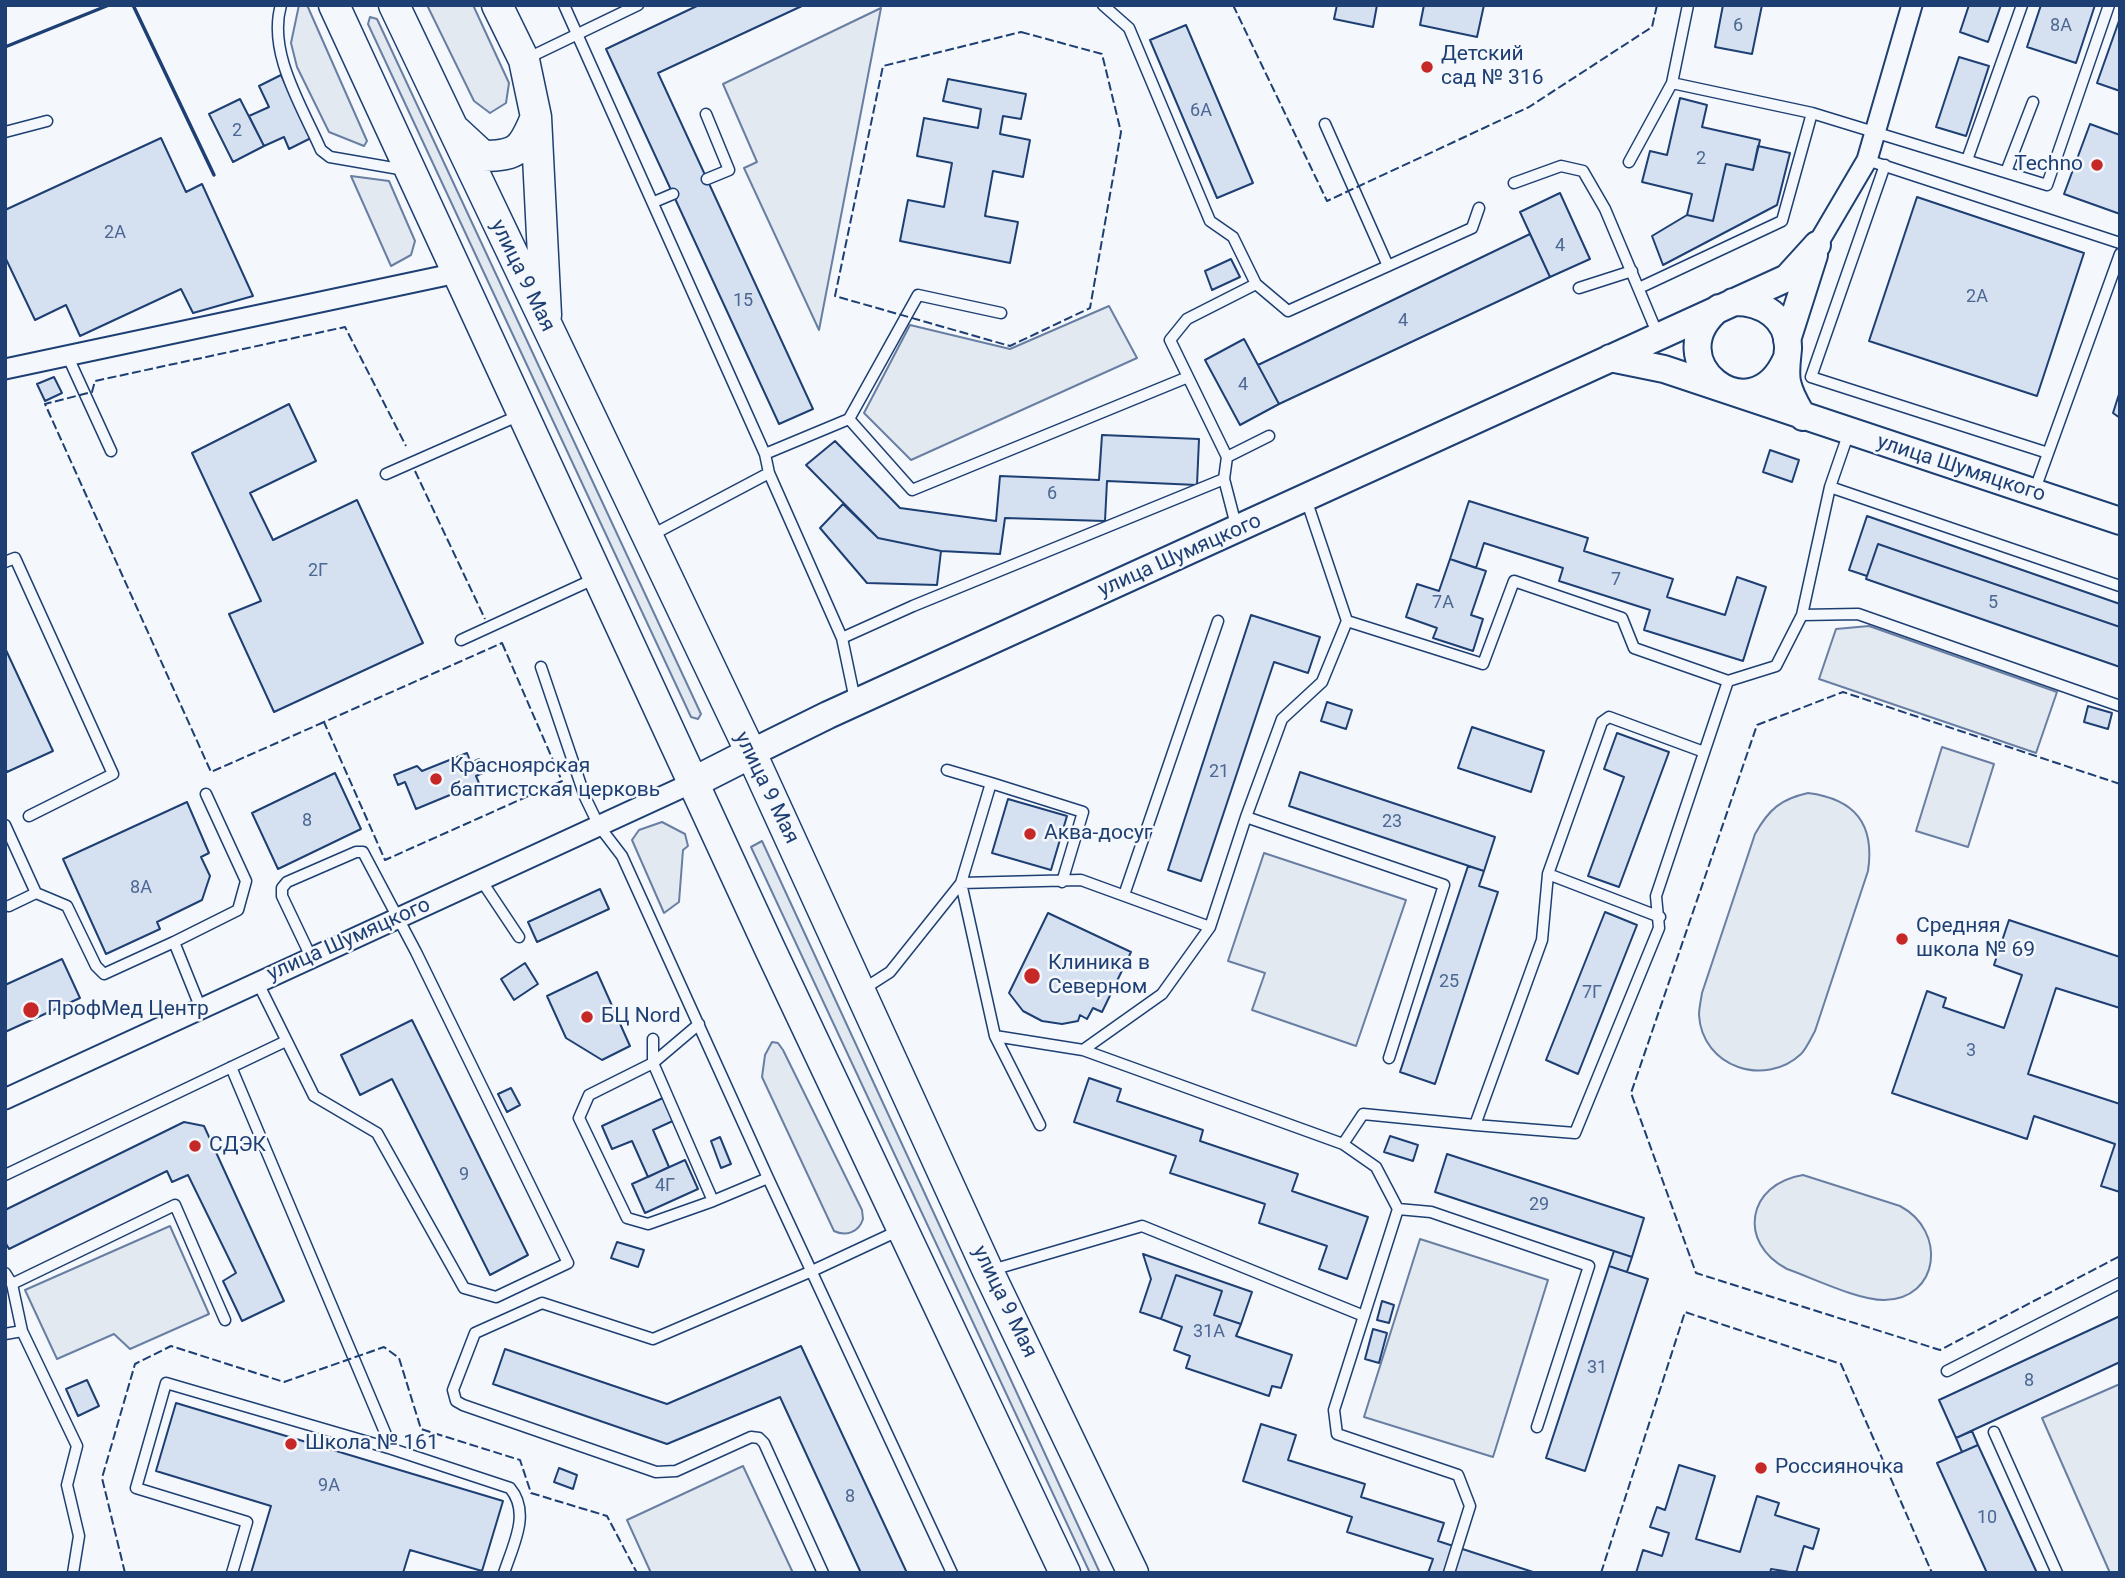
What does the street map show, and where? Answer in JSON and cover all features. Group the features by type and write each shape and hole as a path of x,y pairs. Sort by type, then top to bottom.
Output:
{"main road":[{"path":"334,5 408,170 1065,1573"},
{"name":"улица 9 Мая","path":"394,5 751,753 988,1271 1133,1573"},
{"path":"497,5 524,60 536,117 546,326"},
{"path":"449,124 482,156 506,156 525,144 536,117"},
{"path":"694,782 751,753"}],"street":[{"path":"1803,417 1791,398 1786,379 1787,350 1774,314 1748,302 1726,305 1700,329 1697,343 1703,371 1723,389 1738,393 1762,388 1773,381 1787,350 1817,245 1876,163 1876,131 1912,5"},
{"name":"улица Шумяцкого","path":"751,753 1787,278 1817,245"},
{"path":"5,369 457,272"},
{"name":"улица Шумяцкого","path":"1610,358 1664,369 2120,521"},
{"name":"улица Шумяцкого","path":"5,1099 694,782"}],"lane":[{"path":"281,5 279,14 282,60 321,150 330,157 408,170"},
{"path":"564,5 765,454 769,473 842,638 856,704"},
{"path":"524,60 638,5"},
{"path":"1104,5 1129,27 1210,221 1233,237 1256,284 1288,311 1472,228 1479,208"},
{"path":"1629,162 1672,83 1688,5"},
{"path":"1967,160 2022,5"},
{"path":"1672,83 1812,113 2047,185 2109,5"},
{"path":"2006,172 2033,102"},
{"path":"1639,288 1782,221 1812,113"},
{"path":"706,114 729,170 707,179"},
{"path":"5,132 47,121"},
{"path":"1325,124 1388,266"},
{"path":"2048,453 1811,377 1876,163 2120,243"},
{"path":"1514,183 1561,166 1583,171 1605,209 1658,335"},
{"path":"654,202 673,194"},
{"path":"2033,493 2120,254"},
{"path":"1579,288 1632,271"},
{"path":"1238,530 1224,479 1227,457 1170,340 1187,318 1256,284"},
{"path":"765,454 849,419 918,295 1001,313"},
{"path":"68,357 111,451"},
{"path":"849,419 912,490 1188,377"},
{"path":"386,474 523,414"},
{"path":"1347,621 1482,664 1514,581 1622,618 1634,648 1728,681 1776,667 1802,615 1830,487 1849,432"},
{"path":"1227,457 1269,436"},
{"path":"647,538 769,473"},
{"path":"842,638 913,606 1224,479"},
{"path":"1830,487 2120,586"},
{"path":"1083,1050 1162,994 1210,926 1282,719 1322,682 1347,621 1306,498"},
{"path":"5,562 15,558 113,775 29,816"},
{"path":"461,640 599,577"},
{"path":"1802,615 1858,614 2120,706"},
{"path":"1124,895 1218,621"},
{"path":"541,667 585,797 599,826 622,856 952,1573"},
{"path":"1343,1144 1363,1114 1575,1133 1658,928 1660,917 1656,895 1728,681"},
{"path":"1475,1125 1542,940 1548,874 1602,722 1609,717 1704,752"},
{"path":"947,770 1083,812 1062,882"},
{"path":"861,990 890,972 961,883 991,783"},
{"path":"5,825 36,893 67,906 96,966 104,974 238,910 246,881 206,794"},
{"path":"1246,817 1444,885 1389,1058"},
{"path":"257,981 284,1042 314,1096 377,1133 464,1287 496,1297 568,1264 367,855 356,852 287,882 282,888 282,896 311,957"},
{"path":"1548,874 1660,917"},
{"path":"481,880 519,937"},
{"path":"961,883 1081,880 1210,926"},
{"path":"961,883 995,1036 1040,1125"},
{"path":"9,906 36,893"},
{"path":"174,942 201,1009"},
{"path":"698,1024 653,1063 589,1094 579,1118 627,1218 648,1224 768,1178"},
{"path":"995,1036 1083,1050 1343,1144 1376,1167 1398,1209 1334,1410 1337,1434 1458,1475 1470,1506 1449,1573"},
{"path":"653,1039 653,1063 713,1201"},
{"path":"5,1175 284,1042"},
{"path":"231,1067 393,1449"},
{"path":"12,1284 175,1205 225,1320"},
{"path":"1398,1209 1431,1212 1589,1266 1537,1427"},
{"path":"988,1271 1142,1226 1363,1316"},
{"path":"823,1573 764,1443 759,1438 751,1437 676,1471 656,1472 463,1405 453,1396 475,1334 542,1303 653,1339 812,1271 904,1228"},
{"path":"5,1273 12,1284 22,1331 77,1446 67,1485 79,1536 74,1573"},
{"path":"1947,1371 2120,1283"},
{"path":"5,1334 22,1331"},
{"path":"232,1573 247,1522 136,1488 166,1383 393,1449 510,1488 520,1499 522,1515 504,1573"},
{"path":"1994,1432 2057,1573"}],"shaded area":[{"path":"299,5 307,5 367,141 364,146 329,132 297,67 291,43"},
{"path":"427,5 473,5 509,83 506,103 490,113 474,101"},
{"path":"881,8 819,330 744,168 757,162 723,84"},
{"path":"370,17 377,19 701,714 698,719 691,717 368,24"},
{"path":"351,176 389,181 415,241 411,255 391,266"},
{"path":"1109,306 1137,358 911,460 864,413 910,325 1010,349"},
{"path":"1869,626 2057,692 2036,753 1819,679 1836,629"},
{"path":"1942,747 1994,764 1968,847 1916,831"},
{"path":"1808,793 1838,801 1858,817 1868,840 1868,871 1815,1031 1805,1049 1786,1064 1770,1070 1738,1067 1711,1048 1703,1033 1699,1015 1702,993 1755,834 1777,806 1790,798"},
{"path":"662,822 685,834 688,846 683,850 679,902 664,913 632,840 639,830"},
{"path":"762,841 1100,1573 1090,1573 751,847"},
{"path":"1264,853 1406,900 1356,1046 1252,1010 1265,973 1228,961"},
{"path":"772,1042 778,1043 783,1050 862,1210 863,1219 852,1232 834,1231 762,1077 765,1055"},
{"path":"1803,1175 1900,1206 1915,1217 1925,1231 1931,1262 1926,1276 1917,1288 1903,1297 1873,1299 1848,1293 1787,1269 1771,1258 1761,1245 1755,1230 1755,1216 1760,1202 1770,1190 1784,1181"},
{"path":"170,1226 209,1314 130,1349 114,1334 57,1359 25,1290"},
{"path":"1420,1239 1548,1280 1493,1457 1364,1417"},
{"path":"2120,1384 2120,1573 2110,1573 2042,1418"},
{"path":"743,1466 793,1573 651,1573 627,1520"}],"building":[{"path":"699,5 804,5 658,73 813,409 779,424 606,49"},
{"path":"1337,5 1377,5 1373,27 1334,19"},
{"path":"1424,5 1484,5 1477,37 1420,25"},
{"path":"1723,5 1762,5 1752,54 1715,47"},
{"path":"1969,5 2001,5 1988,42 1960,32"},
{"path":"2041,5 2095,5 2076,63 2027,47"},
{"path":"2120,18 2120,91 2097,83"},
{"path":"1186,25 1253,183 1217,198 1150,40"},
{"path":"1959,57 1989,66 1966,136 1936,127"},
{"path":"281,75 311,138 289,149 284,137 264,146 249,116 269,107 259,86"},
{"path":"948,79 1026,94 1021,119 1003,116 1000,134 1030,140 1023,177 993,171 985,216 1018,222 1010,263 900,241 908,200 944,207 952,163 917,156 924,118 978,128 981,109 943,101"},
{"path":"1680,98 1707,105 1702,127 1760,140 1753,170 1726,164 1713,221 1687,215 1692,194 1642,182 1650,151 1667,155"},
{"path":"240,99 264,146 233,162 209,114"},
{"name":"Techno","path":"2090,124 2120,135 2120,214 2064,194"},
{"path":"161,138 186,192 202,184 253,296 193,313 181,289 80,336 66,305 35,320 5,257 5,210"},
{"path":"1758,146 1790,153 1777,205 1663,265 1652,236 1687,215 1713,221 1726,164 1753,170"},
{"path":"1560,193 1590,259 1550,277 1520,212"},
{"path":"1917,197 2084,253 2037,396 1869,341"},
{"path":"1530,234 1550,277 1279,404 1258,365"},
{"path":"1231,259 1240,277 1212,290 1205,271"},
{"path":"1244,339 1279,404 1240,425 1205,360"},
{"path":"54,377 62,393 45,401 37,384"},
{"path":"2120,391 2120,418 2113,413"},
{"path":"289,404 316,461 250,493 273,540 357,500 423,643 274,712 229,614 261,601 192,453"},
{"path":"1102,435 1199,439 1197,485 1107,481 1105,521 1005,518 1000,554 941,551 878,538 806,465 835,441 900,508 996,521 1000,476 1099,480"},
{"path":"1770,450 1799,460 1792,482 1763,472"},
{"path":"1469,501 1588,538 1584,551 1673,579 1667,597 1725,615 1737,577 1766,587 1743,661 1644,630 1650,610 1559,581 1563,568 1484,543 1476,568 1450,559"},
{"path":"843,504 878,538 941,551 937,585 867,583 820,528"},
{"path":"1867,516 2120,604 2120,627 1878,544 1867,576 1849,570"},
{"path":"1878,544 2120,627 2120,667 1866,579"},
{"path":"1450,559 1486,571 1471,615 1483,619 1473,651 1433,638 1437,628 1406,617 1417,584 1439,591"},
{"path":"1251,615 1320,637 1308,673 1274,662 1201,881 1168,870"},
{"path":"5,648 53,751 7,772 5,768"},
{"path":"1327,702 1352,710 1346,729 1321,721"},
{"path":"2088,706 2112,713 2108,729 2084,722"},
{"path":"1472,727 1544,751 1531,792 1458,768"},
{"path":"1617,733 1669,752 1619,887 1588,876 1624,777 1604,769"},
{"name":"Красноярская баптистская церковь","path":"467,753 471,763 479,759 485,772 476,776 479,783 416,809 405,782 398,785 394,775 417,766 422,771"},
{"path":"1300,772 1495,837 1484,871 1289,806"},
{"path":"335,773 361,829 278,869 252,813"},
{"name":"Аква-досуг","path":"1008,799 1067,816 1051,870 992,853"},
{"path":"187,802 209,853 201,857 210,876 202,900 157,922 160,929 106,954 63,859"},
{"path":"1468,866 1484,871 1479,886 1498,892 1435,1084 1400,1072"},
{"path":"600,889 609,909 537,942 528,922"},
{"path":"1605,912 1637,925 1578,1074 1546,1060"},
{"path":"1048,913 1131,952 1102,1012 1093,1008 1087,1019 1080,1015 1078,1021 1062,1024 1042,1021 1023,1011 1009,993"},
{"path":"2009,920 2120,957 2120,1008 2056,988 2028,1074 2120,1104 2120,1192 2101,1186 2115,1144 2034,1116 2027,1139 1892,1093 1927,991 1946,998 1943,1007 2004,1028 2022,975 1994,965"},
{"path":"62,959 80,998 5,1032 5,985"},
{"path":"525,963 538,984 514,1000 501,979"},
{"name":"БЦ Nord","path":"597,972 630,1046 602,1060 566,1038 547,996"},
{"path":"412,1020 528,1255 490,1275 392,1079 360,1095 341,1055"},
{"path":"1089,1078 1121,1089 1117,1101 1203,1130 1200,1141 1298,1174 1292,1191 1368,1217 1347,1279 1319,1269 1327,1246 1259,1223 1265,1204 1170,1173 1176,1156 1074,1122"},
{"path":"511,1088 520,1105 507,1112 498,1094"},
{"path":"665,1097 675,1120 653,1130 669,1167 648,1177 632,1141 612,1149 602,1126"},
{"path":"184,1122 204,1126 284,1301 242,1321 223,1281 236,1273 188,1175 172,1182 167,1171 9,1249 5,1242 5,1210"},
{"path":"1390,1136 1418,1145 1413,1161 1384,1152"},
{"path":"720,1137 731,1164 721,1168 711,1141"},
{"path":"1447,1154 1644,1218 1632,1257 1435,1192"},
{"path":"685,1160 698,1189 645,1213 632,1184"},
{"path":"617,1242 644,1250 638,1267 611,1258"},
{"path":"1614,1251 1632,1257 1627,1272 1609,1266"},
{"path":"1143,1254 1252,1292 1241,1324 1214,1315 1222,1291 1176,1275 1161,1319 1140,1312 1151,1279"},
{"path":"1609,1266 1648,1279 1585,1471 1546,1458"},
{"path":"1176,1275 1222,1291 1214,1315 1241,1324 1236,1336 1292,1355 1281,1388 1272,1386 1269,1396 1186,1368 1190,1356 1174,1350 1182,1327 1161,1319"},
{"path":"1382,1301 1394,1305 1389,1323 1377,1320"},
{"path":"2120,1316 2120,1362 1956,1438 1939,1400"},
{"path":"1373,1329 1387,1333 1379,1363 1365,1359"},
{"path":"801,1346 907,1573 861,1573 780,1397 667,1444 493,1384 505,1349 667,1404"},
{"path":"87,1380 99,1406 78,1416 66,1389"},
{"path":"176,1403 503,1501 482,1571 410,1550 403,1573 251,1573 271,1506 156,1471"},
{"path":"1261,1424 1296,1435 1288,1460 1365,1484 1361,1497 1444,1523 1438,1541 1536,1573 1428,1573 1433,1559 1347,1532 1352,1517 1243,1481"},
{"path":"1972,1431 1978,1445 1962,1452 1956,1438"},
{"path":"1978,1445 2037,1573 1987,1573 1937,1463"},
{"path":"1679,1465 1715,1476 1696,1539 1740,1552 1757,1496 1779,1503 1775,1515 1819,1529 1813,1549 1804,1546 1796,1573 1771,1569 1770,1573 1636,1573 1643,1550 1662,1556 1669,1533 1650,1527 1657,1507 1665,1510"},
{"path":"559,1468 577,1475 573,1489 554,1482"}],"fence":[{"path":"1233,5 1327,201 1529,107 1652,27 1657,5"},
{"path":"1021,32 1102,54 1121,132 1090,308 1010,346 835,296 883,66 1021,32"},
{"path":"324,722 211,772 45,404 92,392 95,381 345,327 406,446"},
{"path":"415,471 485,619"},
{"path":"502,643 562,781 385,860 324,722 502,643"},
{"path":"2120,784 1843,692 1757,725 1631,1093 1696,1273 1940,1350 2120,1256"},
{"path":"1601,1573 1685,1312 1841,1364 1932,1573"},
{"path":"125,1573 102,1478 135,1364 171,1346 284,1382 384,1347 399,1358 421,1429 520,1460 531,1493 607,1516 637,1573"}],"wall":[{"path":"5,47 109,5"},
{"path":"133,5 214,175"}],"place":[{"name":"Детский сад № 316","path":"1427,67"},
{"name":"Techno","path":"2097,165"},
{"name":"Красноярская баптистская церковь","path":"436,779"},
{"name":"Аква-досуг","path":"1030,834"},
{"name":"Средняя школа № 69","path":"1902,939"},
{"name":"Клиника в Северном","path":"1032,976"},
{"name":"ПрофМед Центр","path":"31,1010"},
{"name":"БЦ Nord","path":"587,1017"},
{"name":"СДЭК","path":"195,1146"},
{"name":"Школа № 161","path":"291,1444"},
{"name":"Россияночка","path":"1761,1468"}]}
